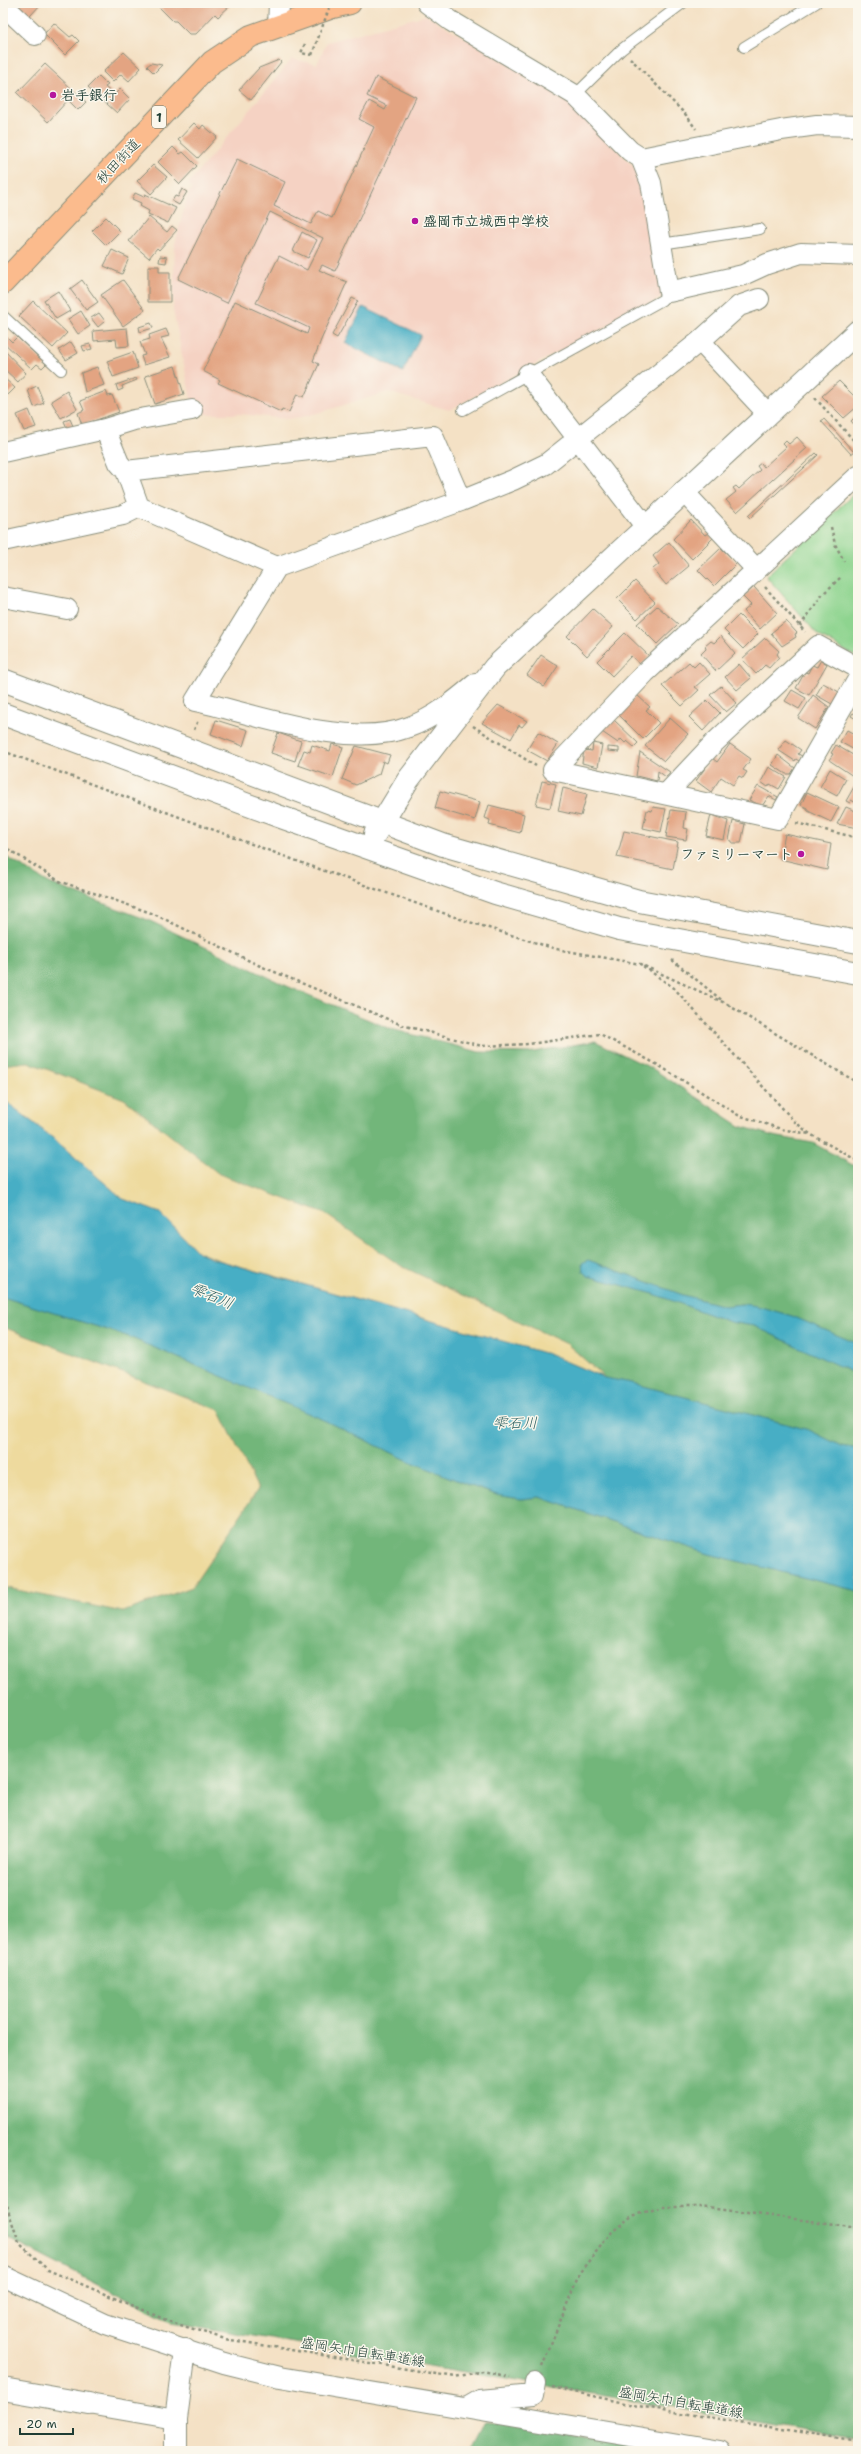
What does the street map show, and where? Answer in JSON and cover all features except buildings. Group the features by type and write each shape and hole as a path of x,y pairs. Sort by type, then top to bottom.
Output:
{"main road":[{"name":"秋田街道","path":"3,283 212,62 251,36 334,7 350,3"}],"street":[{"path":"278,27 279,3"},
{"path":"427,3 451,21 575,95 630,151 641,158 651,183 669,292 743,275 767,264 801,253 858,255"},
{"path":"3,5 35,35"},
{"path":"641,158 781,130 817,126 858,126"},
{"path":"759,299 739,306 700,341 546,464 513,480 461,501 277,567 195,701 311,730 370,734 409,727 432,716 456,700 494,667 858,331"},
{"path":"700,341 768,414"},
{"path":"528,374 645,526"},
{"path":"3,452 105,429 134,420 192,410"},
{"path":"105,429 119,463 126,471 139,507 277,567"},
{"path":"126,471 433,436 461,501"},
{"path":"553,770 645,673 858,476"},
{"path":"683,491 754,571"},
{"path":"3,541 123,515 139,507"},
{"path":"3,597 67,609"},
{"path":"667,793 714,743 818,646 858,668"},
{"path":"366,848 408,780 494,667"},
{"path":"553,770 667,793 778,819 858,679"},
{"path":"3,680 450,847 639,901 855,936 835,969"},
{"path":"3,714 366,848 496,893 619,929 858,973"},
{"path":"3,2276 105,2324 185,2350 280,2377 720,2451"},
{"path":"176,2451 176,2419 185,2350"},
{"path":"466,2408 480,2400 533,2395 535,2383"},
{"path":"3,2389 176,2419"}],"lane":[{"path":"575,95 622,49 683,3"},
{"path":"744,47 816,3"},
{"path":"661,244 760,229"},
{"path":"463,410 662,300 669,292"},
{"path":"3,316 61,370"}],"path":[{"path":"304,44 301,52 312,55 331,3"},
{"path":"622,49 686,115 699,133 704,145"},
{"path":"812,395 858,445"},
{"path":"822,509 829,518 835,544 844,561"},
{"path":"754,571 818,646"},
{"path":"800,626 823,594 840,577"},
{"path":"472,726 543,770 553,770"},
{"path":"3,751 305,864 464,920 556,949 640,964 729,1005 858,1083"},
{"path":"778,819 858,838"},
{"path":"3,846 59,881 154,914 258,965 402,1025 482,1046 529,1044 600,1034 658,1065 738,1115 781,1129 810,1134"},
{"path":"666,956 729,1005"},
{"path":"640,964 674,988 789,1116 810,1134 858,1161"},
{"name":"盛岡矢巾自転車道線","path":"3,2110 6,2204 18,2243 48,2270 171,2322 225,2339 455,2377 483,2371 638,2406 858,2441"},
{"path":"535,2383 580,2272 612,2232 632,2216 663,2207 700,2207 858,2227"}],"shaded area":[{"name":"盛岡市立城西中学校","path":"426,15 563,95 642,175 662,297 449,410 388,392 307,416 287,419 240,414 194,414 173,310 175,244 187,197 192,188 188,184 292,59 317,64 327,42"}],"green space":[{"path":"858,490 858,656 856,657 818,635 766,576"},
{"path":"3,855 49,883 148,920 289,987 391,1029 479,1052 528,1053 595,1041 653,1069 740,1126 773,1136 813,1143 858,1168 858,1344 792,1316 757,1306 742,1304 725,1306 683,1295 588,1260 588,1276 654,1294 730,1322 754,1326 858,1375 858,1449 841,1446 809,1430 632,1383 605,1378 567,1344 401,1266 325,1214 219,1174 124,1099 28,1062 3,1065"},
{"path":"3,1297 127,1336 317,1417 407,1460 497,1495 521,1499 539,1497 709,1554 858,1591 858,2439 171,2322 3,2236 3,1587 123,1612 192,1587 258,1489 219,1410 3,1327"},
{"path":"485,2422 512,2424 687,2451 470,2451"}],"sand":[{"path":"28,1062 124,1099 219,1174 325,1214 401,1266 567,1344 605,1378 548,1354 222,1261 198,1252 160,1213 123,1199 54,1139 3,1099 3,1065"},
{"path":"3,1327 219,1410 258,1489 192,1587 123,1612 3,1587"}],"water":[{"path":"363,307 421,335 403,372 345,343"},
{"name":"雫石川","path":"3,1099 54,1139 123,1199 160,1213 198,1252 210,1258 548,1354 605,1378 632,1383 809,1430 841,1446 858,1449 858,1591 709,1554 539,1497 521,1499 497,1495 407,1460 317,1417 127,1336 3,1297"},
{"path":"588,1260 683,1295 725,1306 742,1304 757,1306 792,1316 858,1344 858,1375 754,1326 730,1322 654,1294 588,1276 583,1272 582,1263"}],"place":[{"name":"岩手銀行","path":"53,95"},
{"name":"盛岡市立城西中学校","path":"415,221"},
{"name":"ファミリーマート","path":"801,854"}]}
